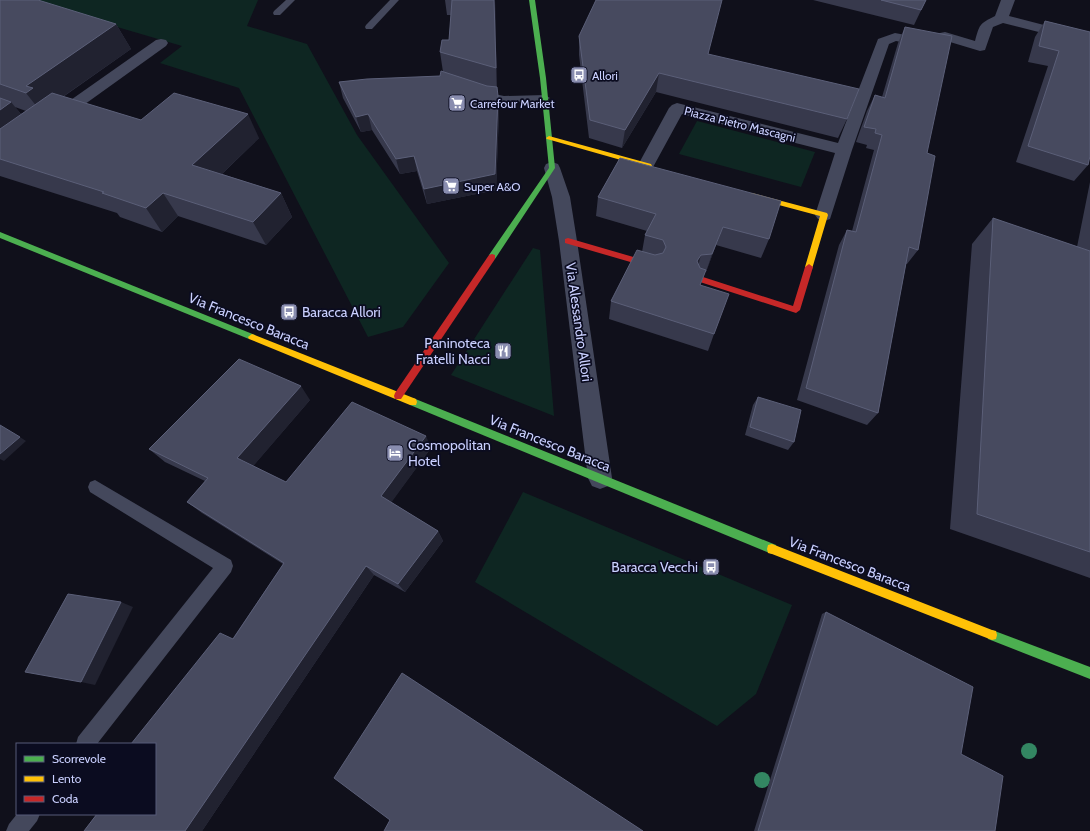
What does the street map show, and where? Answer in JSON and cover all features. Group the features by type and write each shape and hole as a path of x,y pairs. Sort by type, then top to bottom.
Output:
{"street":[{"name":"Via Alessandro Allori","path":"532,0 545,98 552,168 561,197 568,241 600,478"},
{"path":"1001,18 1008,0"},
{"path":"703,280 796,310 844,150 883,42 895,37 942,46 944,36 980,47 987,25 1001,18 1090,41"},
{"path":"42,125 161,44"},
{"name":"Piazza Pietro Mascagni","path":"549,138 653,167 677,108 844,150"},
{"path":"398,396 552,168"},
{"path":"743,192 824,215"},
{"name":"Via Francesco Baracca","path":"0,235 600,478 720,529 1090,673"},
{"path":"568,241 651,265"}],"lane":[{"path":"277,14 292,0"},
{"path":"369,27 395,0"},
{"path":"474,92 489,97 504,99 545,98"},
{"path":"86,743 225,566 95,487"},
{"path":"16,831 29,815"}],"green space":[{"path":"25,0 258,0 247,26 307,44 357,135 449,263 403,327 368,337 239,88 160,63 182,46"},
{"path":"697,121 815,152 801,187 679,154"},
{"path":"533,248 540,250 554,416 451,375"},
{"path":"523,492 792,605 756,694 717,726 475,582"}],"building":[{"path":"0,0 38,0 116,24 26,86 33,88 26,93 0,84"},
{"path":"452,0 494,0 496,68 440,52 442,40 449,40"},
{"path":"596,0 722,0 708,54 859,89 847,119 659,73 625,130 590,120 579,36"},
{"path":"881,0 926,0 921,10"},
{"path":"1045,21 1090,32 1090,156 1088,165 1028,146 1059,51 1039,46"},
{"path":"905,27 952,36 927,153 935,156 918,250 909,247 878,413 806,388 847,230 856,232 882,135 875,133 876,129 864,127 875,95 885,98"},
{"path":"441,71 487,86 497,87 498,96 495,174 424,189 414,156 396,159 368,114 356,117 339,82 367,79 440,76"},
{"path":"52,93 141,120 174,93 248,114 192,165 281,193 253,222 163,193 146,208 102,193 104,192 0,159 0,129"},
{"path":"0,98 11,102 0,110"},
{"path":"620,158 781,201 769,239 723,227 712,254 701,255 697,261 700,268 706,270 700,285 729,294 714,334 611,301 637,250 655,255 663,253 666,247 663,240 645,235 656,214 598,197"},
{"path":"993,218 1090,251 1090,552 977,514"},
{"path":"239,359 301,386 237,458 286,482 352,402 426,436 381,496 438,531 398,584 366,566 185,831 84,831 96,815 156,815 156,743 132,743 220,633 233,639 284,563 187,502 208,478 149,449"},
{"path":"758,397 801,410 794,442 750,427"},
{"path":"0,425 20,437 0,454"},
{"path":"68,594 121,602 81,682 25,672"},
{"path":"826,612 973,687 961,754 1003,776 995,831 758,831"},
{"path":"402,673 643,831 384,831 390,820 334,778"}],"traffic: fast":[{"path":"492,257 552,168 543,78 532,0"},
{"path":"0,235 252,337"},
{"path":"413,402 772,549"},
{"path":"992,635 1090,673"}],"traffic: slow":[{"path":"549,138 649,166"},
{"path":"752,195 824,215 809,267"},
{"path":"252,337 413,402"},
{"path":"772,549 992,635"}],"traffic: jam":[{"path":"568,241 651,265"},
{"path":"398,396 492,257"},
{"path":"703,280 796,310 809,267"}],"place":[{"name":"Allori","path":"579,75"},
{"name":"Carrefour Market","path":"457,103"},
{"name":"Super A&O","path":"451,186"},
{"name":"Baracca Allori","path":"289,312"},
{"name":"Paninoteca Fratelli Nacci","path":"503,351"},
{"name":"Cosmopolitan Hotel","path":"395,453"},
{"name":"Baracca Vecchi","path":"711,567"}]}
